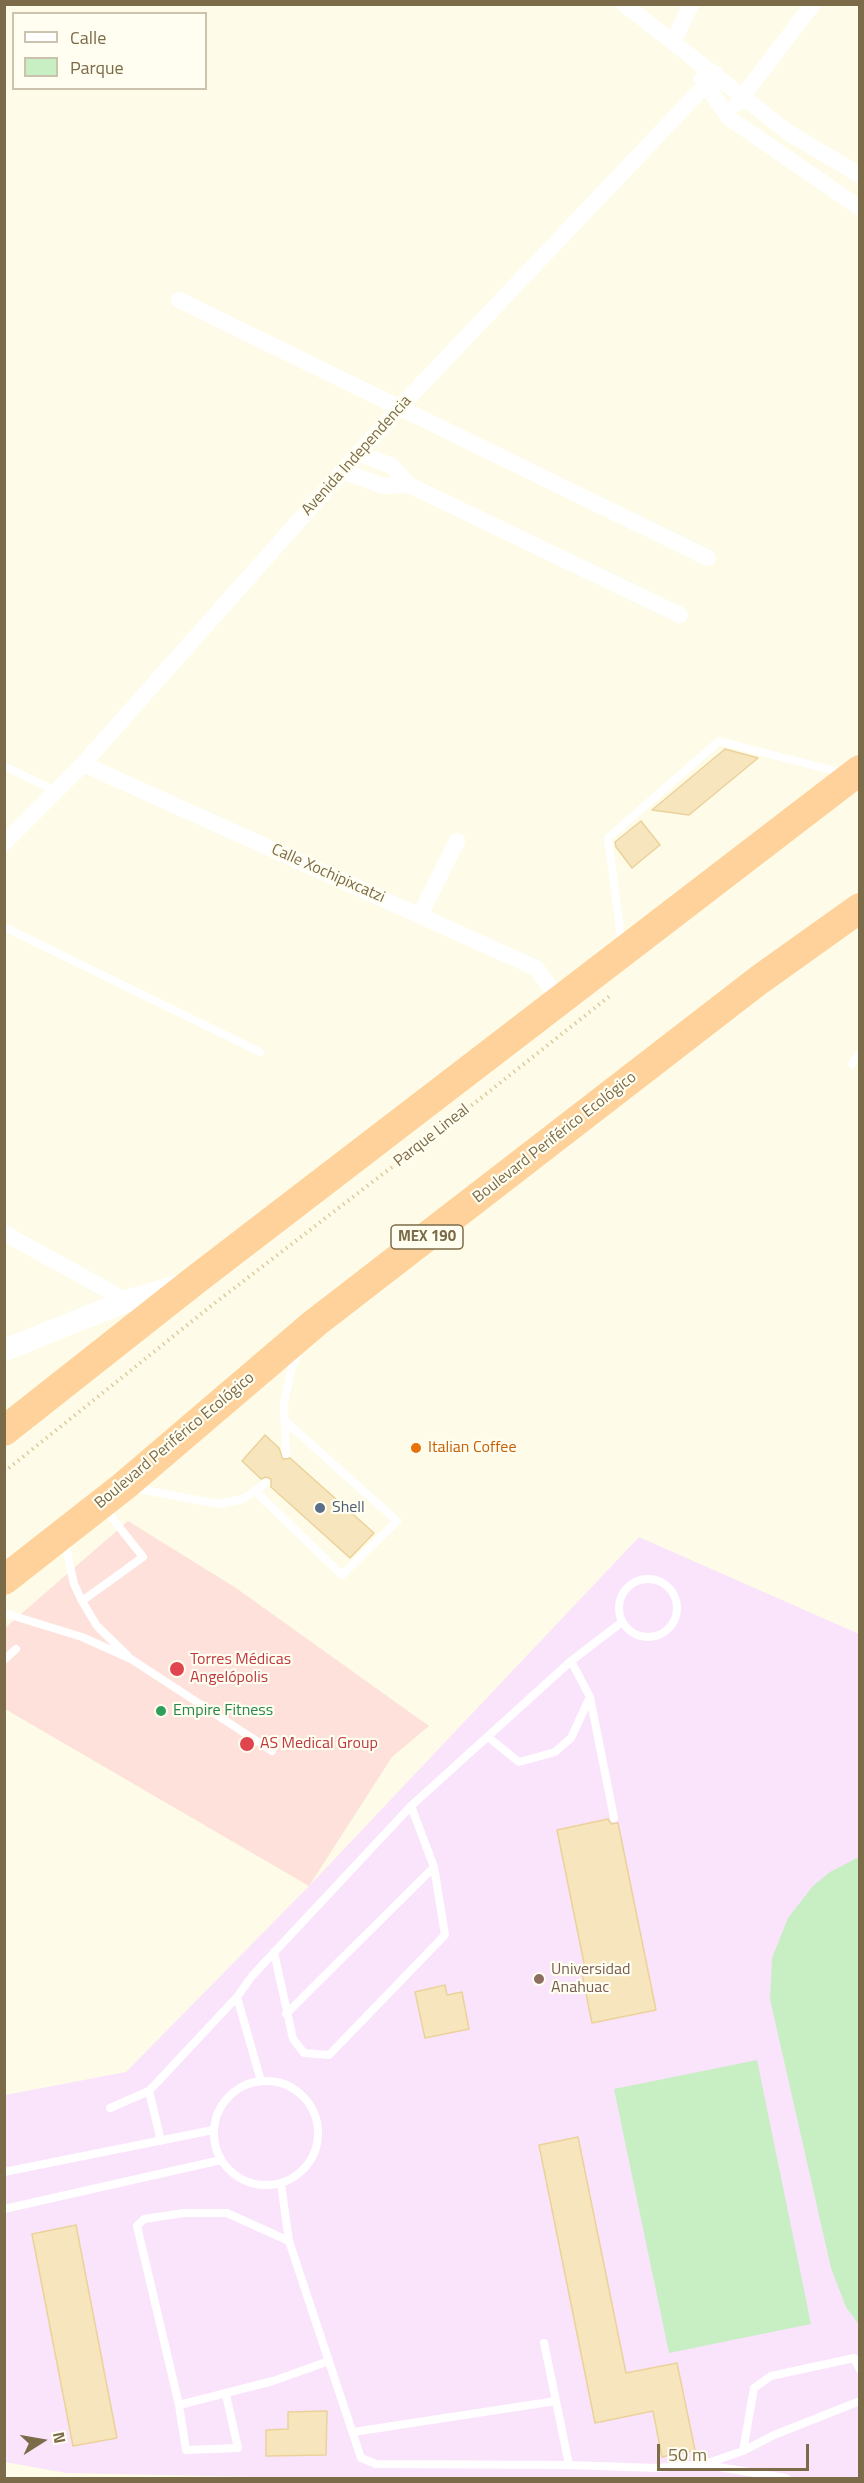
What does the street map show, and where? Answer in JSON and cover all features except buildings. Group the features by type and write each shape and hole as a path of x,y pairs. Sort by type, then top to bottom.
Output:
{"highway":[{"path":"4,1431 194,1281 856,772"},
{"name":"Boulevard Periférico Ecológico","path":"4,1580 113,1495 315,1323 749,988 860,908"}],"street":[{"path":"624,4 690,57 711,81 729,118 860,208"},
{"path":"673,43 691,4"},
{"path":"729,118 742,95 813,4"},
{"path":"711,81 742,95 789,132 860,174"},
{"name":"Avenida Independencia","path":"4,843 83,764 400,407 711,81"},
{"path":"179,300 708,558"},
{"path":"358,453 392,466 409,485 680,615"},
{"path":"342,471 383,486 409,485"},
{"name":"Calle Xochipixcatzi","path":"83,764 536,968 560,1000"},
{"path":"420,915 457,841"},
{"path":"4,1233 127,1301"},
{"path":"4,1350 127,1301 194,1281"}],"lane":[{"path":"623,951 608,838 719,741 856,772"},
{"path":"4,766 56,792"},
{"path":"4,927 260,1052"},
{"path":"852,1064 860,1053"},
{"path":"286,1454 284,1403 292,1367 299,1349 315,1323"},
{"path":"256,1492 342,1575 397,1521 284,1420"},
{"path":"113,1495 219,1504 243,1499 266,1484"},
{"path":"82,1601 143,1557 113,1495"},
{"path":"62,1534 74,1584 82,1601 97,1626 131,1659"},
{"path":"646,1578 664,1582 676,1596 677,1615 668,1630 651,1637 633,1633 622,1622 620,1601 629,1585 646,1578"},
{"path":"4,1613 82,1637 131,1659 272,1750"},
{"path":"110,2108 149,2091 237,1997 274,1952 411,1806 571,1661 622,1622"},
{"path":"4,1660 16,1649"},
{"path":"571,1661 590,1697 614,1818"},
{"path":"488,1737 519,1762 555,1752 571,1738 590,1697"},
{"path":"274,1952 293,2039 304,2054 329,2055 445,1935 435,1867 411,1806"},
{"path":"286,2014 435,1867"},
{"path":"237,1997 261,2081"},
{"path":"261,2081 279,2082 295,2089 307,2100 315,2115 319,2133 316,2150 309,2165 296,2177 280,2184 263,2186 246,2182 231,2173 220,2160 213,2130 218,2112 228,2097 243,2085 261,2081"},
{"path":"149,2091 161,2141"},
{"path":"4,2172 213,2130"},
{"path":"4,2209 220,2160"},
{"path":"280,2184 289,2241 361,2458 376,2464 657,2468 705,2464 743,2451 774,2435 860,2401"},
{"path":"226,2394 238,2448 186,2450 179,2405 137,2226 144,2219 184,2213 227,2213 289,2241"},
{"path":"544,2343 569,2465"},
{"path":"743,2451 754,2388 771,2376 854,2358 860,2370"},
{"path":"179,2405 273,2382 329,2361"},
{"path":"353,2432 556,2401"},
{"path":"705,2464 786,2478"}],"path":[{"name":"Parque Lineal","path":"4,1472 211,1306 618,990"}],"shaded area":[{"name":"Torres Médicas Angelópolis","path":"128,1521 236,1588 429,1726 392,1757 309,1886 5,1709 5,1628"},
{"name":"Universidad Anahuac","path":"639,1537 859,1634 859,2478 302,2478 66,2473 5,2462 5,2095 126,2072 309,1886"}],"green space":[{"path":"859,1857 859,2325 846,2307 831,2268 770,1999 772,1958 788,1918 813,1886 830,1872"},
{"path":"757,2060 811,2324 669,2353 614,2089"}],"place":[{"name":"Italian Coffee","path":"416,1448"},
{"name":"Shell","path":"320,1508"},
{"name":"Torres Médicas Angelópolis","path":"177,1669"},
{"name":"Empire Fitness","path":"161,1711"},
{"name":"AS Medical Group","path":"247,1744"},
{"name":"Universidad Anahuac","path":"539,1979"}]}
